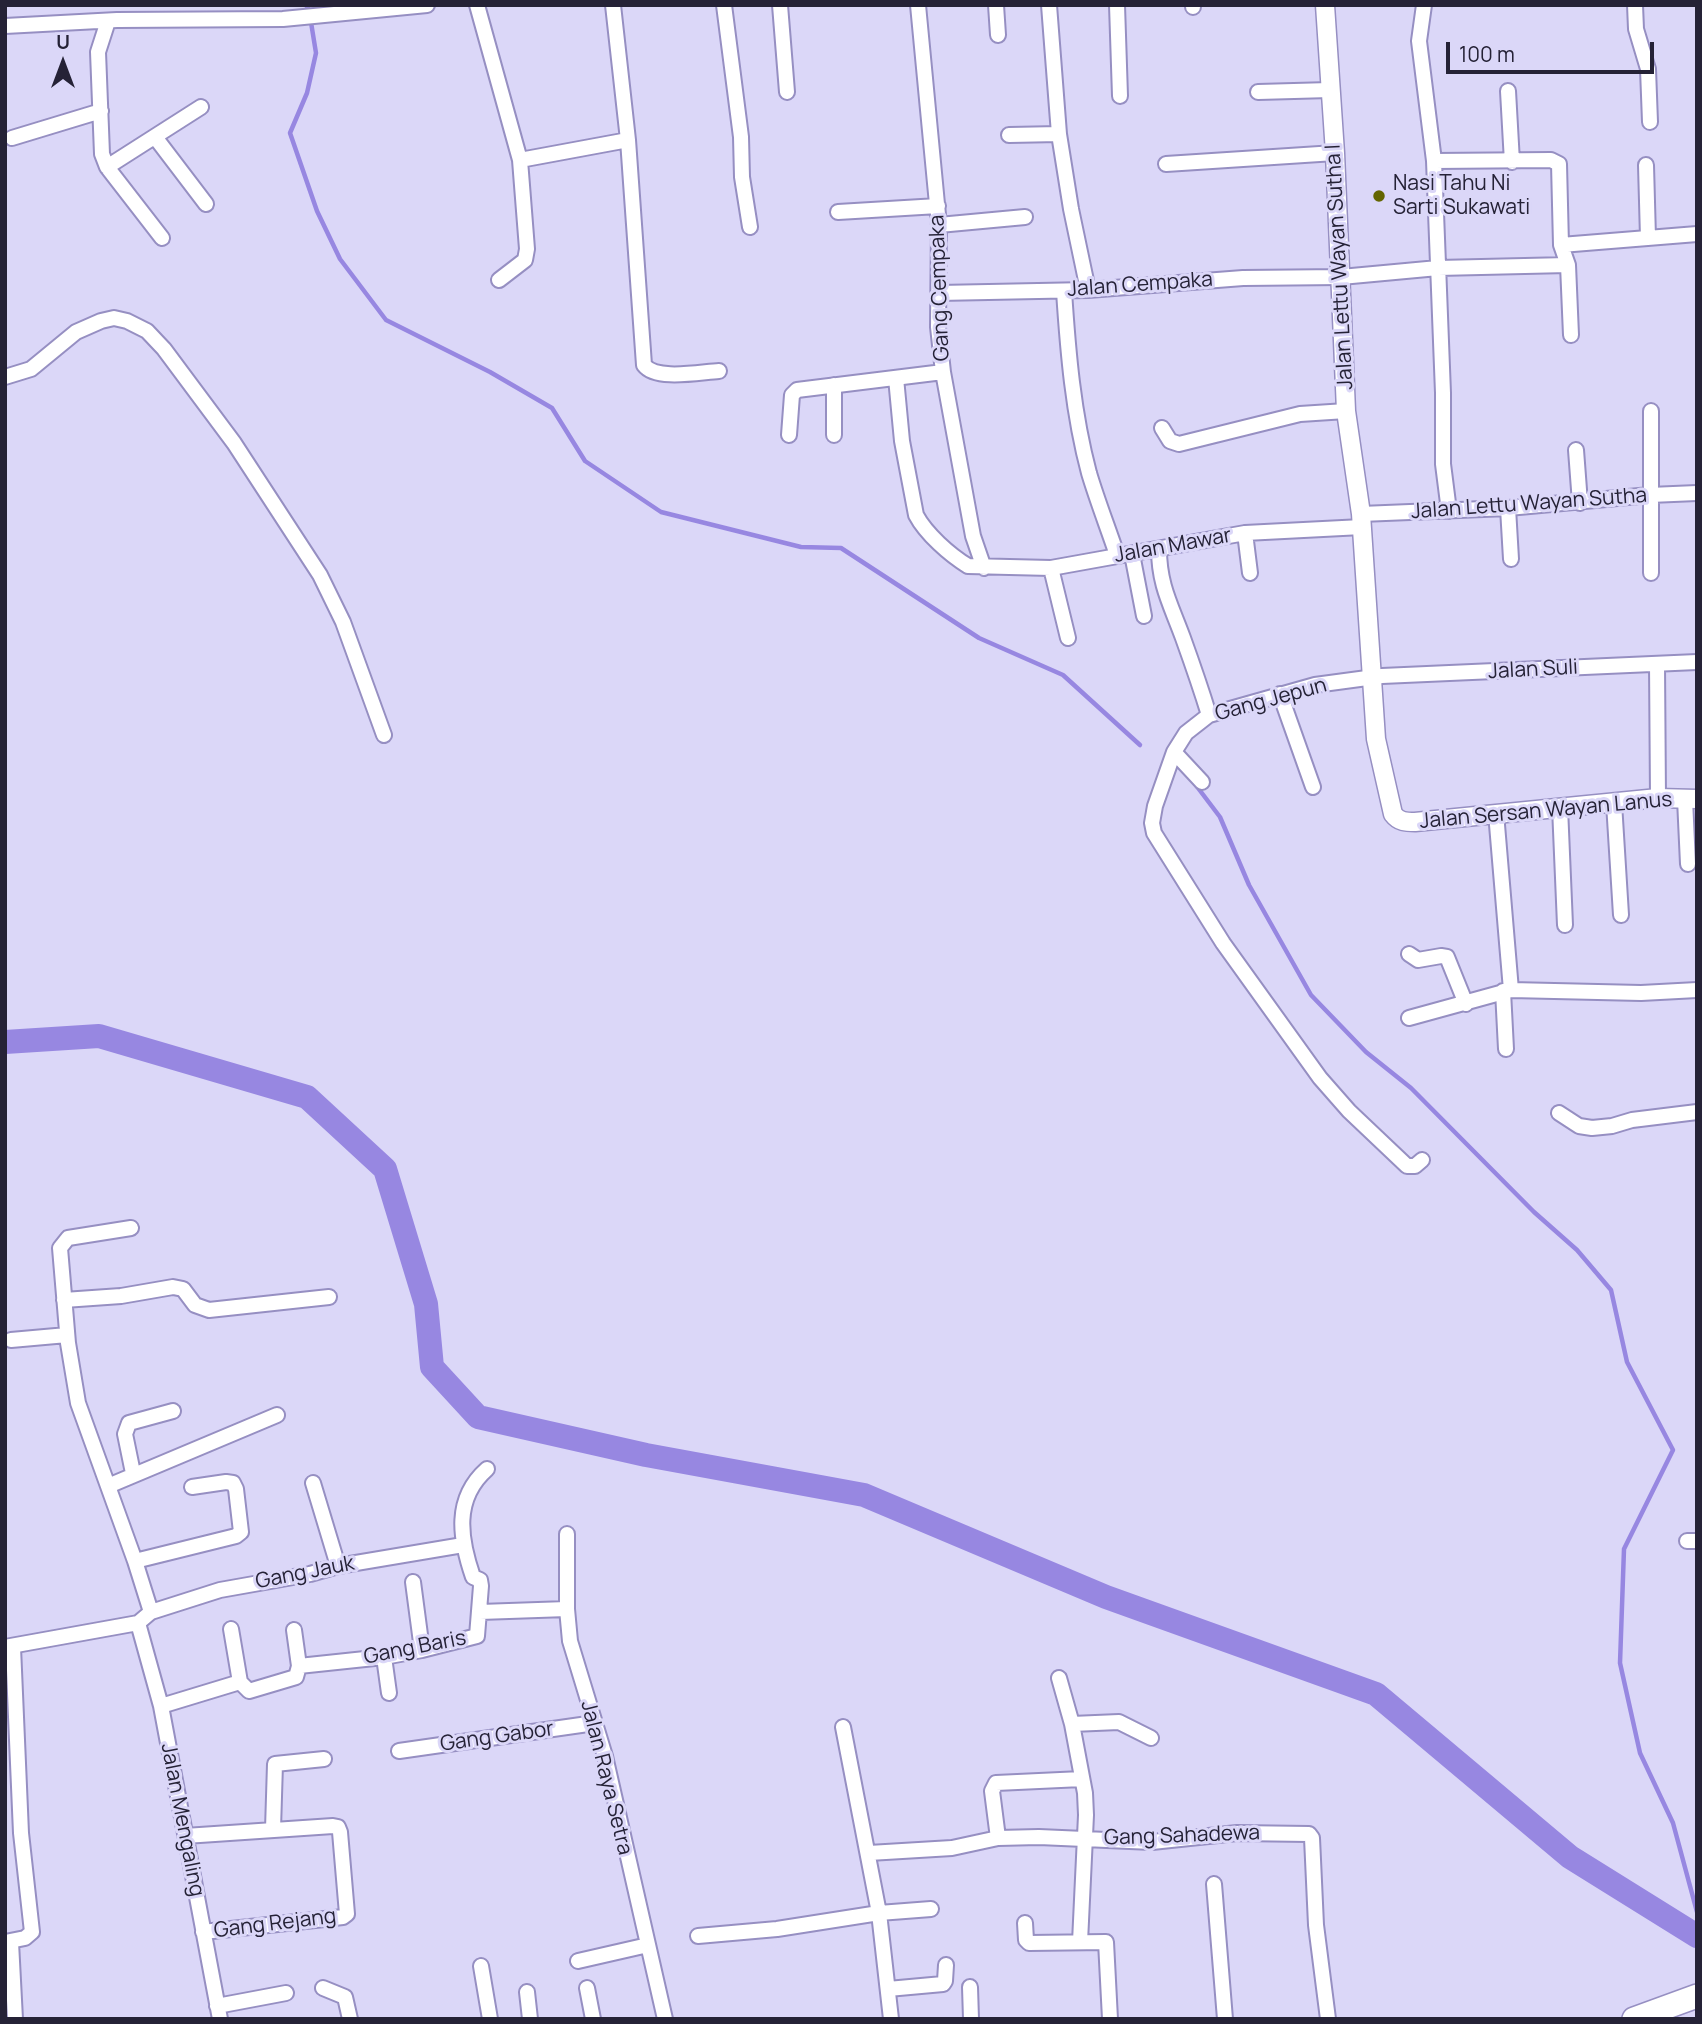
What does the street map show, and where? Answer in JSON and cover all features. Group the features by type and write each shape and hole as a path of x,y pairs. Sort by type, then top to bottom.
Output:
{"highway":[{"path":"1644,2015 1697,1996"}],"street":[{"path":"124,5 113,20 98,52 102,154 107,166 162,238"},
{"path":"5,26 113,20 283,19 427,5"},
{"path":"477,5 520,160 526,257 499,281"},
{"path":"613,5 628,140 644,365 647,370 658,374 719,371"},
{"path":"724,5 741,137 742,177 750,227"},
{"path":"780,5 787,92"},
{"name":"Gang Cempaka","path":"918,5 938,206 938,327 943,372 973,536 984,568"},
{"path":"996,5 998,35"},
{"path":"1049,5 1059,134 1088,290"},
{"path":"1116,5 1120,96"},
{"name":"Jalan Lettu Wayan Sutha I","path":"1325,5 1335,153 1346,411 1362,521"},
{"path":"1424,5 1419,41 1434,162 1443,464 1449,511"},
{"path":"1635,5 1636,29 1647,62 1650,122"},
{"path":"1258,92 1329,90"},
{"path":"1508,92 1512,162"},
{"path":"107,166 201,107"},
{"path":"12,138 101,111"},
{"path":"1009,135 1059,134"},
{"path":"155,137 206,204"},
{"path":"520,160 628,140"},
{"path":"1166,164 1335,153"},
{"path":"1434,162 1551,160 1559,164 1561,245 1568,265 1571,335"},
{"path":"1646,165 1648,238"},
{"path":"838,212 938,206"},
{"path":"939,225 1025,217"},
{"path":"1561,245 1697,234"},
{"name":"Jalan Cempaka","path":"939,293 1088,290 1234,279 1341,277 1438,268 1568,265"},
{"path":"1064,291 1075,409 1089,472 1117,555"},
{"path":"5,377 31,369 76,332 101,321 114,318 147,331 164,349 233,443 320,575 343,622 384,735"},
{"path":"789,435 795,391 943,372"},
{"path":"896,378 902,441 916,515 922,525 959,561 968,566 984,568"},
{"path":"834,386 834,435"},
{"path":"1162,428 1170,441 1179,444 1205,440 1253,424 1300,414 1346,411"},
{"path":"1651,411 1651,573"},
{"path":"1576,450 1580,503"},
{"name":"Jalan Lettu Wayan Sutha","path":"1362,521 1449,511 1580,503 1650,495 1697,494"},
{"path":"1508,508 1511,559"},
{"name":"Jalan Mawar","path":"984,568 1051,568 1245,533 1362,521"},
{"name":"Jalan Sersan Wayan Lanus","path":"1362,521 1376,739 1390,806 1396,819 1415,822 1658,798 1691,799"},
{"path":"1245,533 1250,573"},
{"path":"1159,549 1159,573 1163,589 1196,673 1209,715"},
{"path":"1132,554 1144,616"},
{"path":"1051,568 1068,638"},
{"name":"Jalan Suli","path":"1370,678 1697,662"},
{"path":"1657,664 1658,798"},
{"name":"Gang Jepun","path":"1370,678 1315,685 1209,715 1186,733 1174,752 1157,799 1152,823 1154,833 1223,943 1320,1078 1349,1111 1407,1166 1415,1166 1422,1160"},
{"path":"1280,694 1314,786"},
{"path":"1174,752 1202,782"},
{"path":"1688,864 1691,799"},
{"path":"1614,803 1621,915"},
{"path":"1560,807 1565,925"},
{"path":"1496,813 1507,991 1506,1049"},
{"path":"1409,954 1418,960 1447,957 1466,1004"},
{"path":"1409,1018 1507,991 1641,993 1697,990"},
{"path":"1559,1114 1579,1126 1592,1128 1697,1112"},
{"path":"15,2019 8,1942 25,1938 32,1931 21,1832 9,1647 138,1623 150,1612 135,1561 78,1403 67,1335 60,1248 62,1243 73,1236 131,1228"},
{"path":"64,1300 121,1296 173,1287 183,1289 195,1305 209,1310 329,1297"},
{"path":"11,1340 67,1335"},
{"path":"133,1473 125,1434 129,1423 173,1411"},
{"path":"108,1486 133,1473 276,1415"},
{"name":"Gang Baris","path":"299,1666 384,1657 474,1638 479,1632 480,1580 473,1577 463,1545 464,1505 472,1486 487,1469"},
{"path":"135,1561 236,1536 241,1532 233,1483 192,1487"},
{"path":"313,1483 338,1566"},
{"name":"Jalan Raya Setra","path":"567,1534 567,1609 574,1661 605,1756 665,2019"},
{"name":"Gang Jauk","path":"150,1612 219,1590 463,1545"},
{"path":"413,1583 422,1650"},
{"path":"480,1612 567,1609"},
{"name":"Jalan Mengaling","path":"138,1623 161,1706 219,2012"},
{"path":"231,1629 240,1682 245,1690 252,1691 293,1679 298,1673 293,1630"},
{"path":"384,1657 389,1693"},
{"path":"1059,1678 1072,1724 1086,1815 1080,1942"},
{"path":"161,1706 240,1682"},
{"name":"Gang Gabor","path":"399,1751 595,1723"},
{"path":"1072,1724 1119,1723 1151,1738"},
{"path":"843,1727 880,1913 891,2019"},
{"path":"185,1836 273,1829 275,1764 324,1759"},
{"path":"998,1838 992,1791 996,1783 1082,1779"},
{"name":"Gang Rejang","path":"203,1932 343,1917 347,1914 338,1828 273,1829"},
{"name":"Gang Sahadewa","path":"869,1853 952,1848 998,1838 1162,1842 1237,1833 1309,1834 1312,1838 1315,1925 1328,2019"},
{"path":"1214,1884 1225,2019"},
{"path":"698,1936 777,1929 880,1913 931,1909"},
{"path":"1024,1923 1026,1940 1029,1942 1106,1942 1110,2019"},
{"path":"578,1961 648,1945"},
{"path":"888,1989 943,1984 946,1981 946,1965"},
{"path":"481,1966 490,2019"},
{"path":"970,1987 971,2019"},
{"path":"323,1988 345,1997 350,2019"},
{"path":"587,1988 593,2019"},
{"path":"527,1992 530,2019"},
{"path":"219,2012 286,1993"}],"waterway":[{"path":"306,5 316,53 307,93 290,133 317,211 340,259 386,320 490,372 552,408 585,461 661,512 801,547 841,548 979,638 1063,675 1140,745"},
{"path":"1195,784 1220,817 1249,885 1311,995 1366,1052 1411,1088 1534,1212 1577,1250 1611,1290 1627,1362 1673,1450 1624,1549 1620,1663 1640,1753 1673,1823 1697,1912"},
{"path":"5,1042 99,1036 307,1097 385,1169 426,1304 432,1367 478,1417 646,1455 864,1495 1106,1597 1376,1694 1570,1857 1697,1936"}],"place":[{"name":"Nasi Tahu Ni Sarti Sukawati","path":"1379,196"}]}
